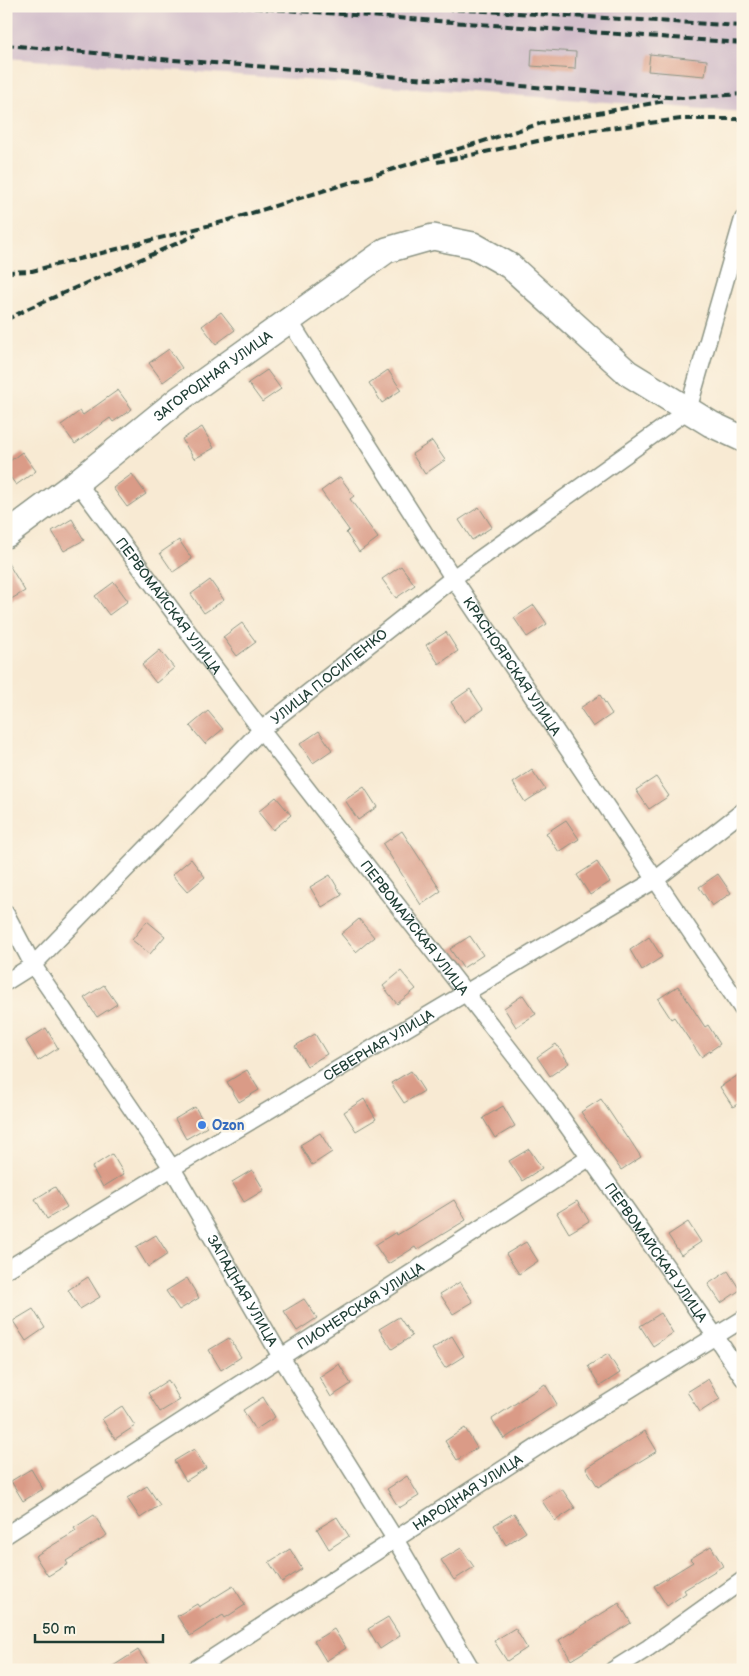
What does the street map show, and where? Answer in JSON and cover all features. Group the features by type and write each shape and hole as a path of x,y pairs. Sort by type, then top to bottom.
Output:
{"main road":[{"name":"ЗАГОРОДНАЯ УЛИЦА","path":"6,535 77,482 178,400 387,250 433,237 473,245 510,266 628,373 688,410"},
{"path":"688,410 710,424 743,439"}],"street":[{"path":"688,410 743,219"},
{"name":"КРАСНОЯРСКАЯ УЛИЦА","path":"289,320 453,578 743,1010"},
{"name":"УЛИЦА П.ОСИПЕНКО","path":"6,982 33,965 261,730 453,578 688,410"},
{"name":"ПЕРВОМАЙСКАЯ УЛИЦА","path":"77,482 261,730 550,1100 743,1378"},
{"name":"СЕВЕРНАЯ УЛИЦА","path":"6,1270 172,1168 655,880 743,811"},
{"name":"ЗАПАДНАЯ УЛИЦА","path":"6,914 33,965 172,1168 281,1357 395,1539 472,1670"},
{"name":"ПИОНЕРСКАЯ УЛИЦА","path":"6,1535 589,1158"},
{"name":"НАРОДНАЯ УЛИЦА","path":"194,1670 544,1442 743,1319"},
{"path":"614,1670 743,1580"}],"shaded area":[{"path":"6,6 743,6 743,112 6,58"}],"building":[{"path":"532,49 576,52 575,69 531,66"},
{"path":"650,54 707,60 705,76 648,71"},
{"path":"221,312 235,330 216,344 202,326"},
{"path":"169,349 182,368 163,382 149,363"},
{"path":"267,370 281,389 262,402 248,383"},
{"path":"388,370 401,390 382,403 369,383"},
{"path":"118,390 132,409 113,422 110,418 75,444 61,425 80,411 83,415"},
{"path":"202,427 214,448 194,459 182,439"},
{"path":"432,441 445,460 425,474 412,454"},
{"path":"22,452 36,471 16,485 6,471 6,464"},
{"path":"132,474 146,494 127,507 113,488"},
{"path":"340,477 354,496 350,499 378,538 359,552 346,533 349,530 321,491"},
{"path":"479,507 492,527 472,540 459,520"},
{"path":"72,519 84,540 64,551 52,531"},
{"path":"179,540 192,559 173,572 160,553"},
{"path":"6,560 25,591 6,602"},
{"path":"401,566 415,585 396,598 382,579"},
{"path":"210,580 224,600 204,613 191,594"},
{"path":"114,582 128,601 109,615 95,596"},
{"path":"534,605 547,624 527,637 514,618"},
{"path":"242,623 256,642 237,656 223,637"},
{"path":"446,632 458,651 439,664 426,645"},
{"path":"160,650 174,668 156,683 142,665"},
{"path":"470,689 483,709 464,722 451,702"},
{"path":"600,695 612,714 593,727 580,708"},
{"path":"208,711 223,729 205,744 190,726"},
{"path":"319,731 332,750 313,763 300,744"},
{"path":"532,770 545,789 525,802 513,783"},
{"path":"656,777 669,796 649,809 636,790"},
{"path":"364,787 377,807 358,820 345,800"},
{"path":"276,797 291,815 273,830 258,812"},
{"path":"566,820 579,839 559,852 546,833"},
{"path":"402,831 441,891 421,905 383,844"},
{"path":"191,859 205,877 187,892 172,875"},
{"path":"597,862 610,882 590,895 577,875"},
{"path":"718,874 731,893 712,906 699,887"},
{"path":"330,875 342,895 322,907 310,887"},
{"path":"359,919 374,937 356,952 341,934"},
{"path":"147,921 165,936 150,954 132,940"},
{"path":"470,936 483,955 463,968 450,949"},
{"path":"649,937 662,957 642,970 630,950"},
{"path":"401,971 416,989 397,1004 383,986"},
{"path":"104,985 117,1004 97,1017 84,998"},
{"path":"678,986 705,1027 708,1025 720,1044 701,1057 674,1017 671,1019 658,999"},
{"path":"523,995 536,1014 516,1027 504,1008"},
{"path":"46,1028 58,1048 38,1061 26,1041"},
{"path":"315,1034 327,1054 307,1066 295,1046"},
{"path":"556,1044 569,1063 550,1076 537,1057"},
{"path":"247,1070 259,1090 239,1102 227,1082"},
{"path":"411,1071 424,1091 404,1103 391,1083"},
{"path":"743,1072 743,1100 733,1107 720,1087"},
{"path":"364,1099 376,1119 356,1131 344,1112"},
{"path":"601,1099 641,1157 621,1170 581,1112"},
{"path":"503,1106 515,1126 495,1138 483,1118"},
{"path":"195,1107 207,1127 186,1139 175,1119"},
{"path":"320,1133 332,1152 312,1165 300,1145"},
{"path":"529,1149 542,1168 522,1181 509,1161"},
{"path":"112,1154 124,1174 103,1187 92,1167"},
{"path":"252,1170 264,1190 244,1202 232,1182"},
{"path":"55,1187 67,1207 47,1219 35,1199"},
{"path":"454,1200 466,1220 417,1250 415,1247 388,1264 375,1245 396,1232 397,1235"},
{"path":"577,1201 589,1221 569,1233 557,1213"},
{"path":"688,1222 701,1242 681,1255 668,1235"},
{"path":"156,1235 168,1254 148,1267 136,1247"},
{"path":"526,1242 538,1261 519,1274 506,1254"},
{"path":"728,1271 740,1290 721,1303 708,1284"},
{"path":"88,1277 100,1297 80,1309 68,1290"},
{"path":"187,1278 199,1298 179,1310 166,1291"},
{"path":"460,1282 473,1302 453,1314 440,1294"},
{"path":"304,1299 317,1318 297,1331 284,1311"},
{"path":"33,1309 45,1328 26,1341 13,1321"},
{"path":"661,1313 673,1333 653,1346 640,1326"},
{"path":"399,1317 412,1336 392,1349 379,1329"},
{"path":"452,1336 464,1356 445,1368 432,1349"},
{"path":"229,1338 241,1357 221,1370 209,1350"},
{"path":"608,1354 620,1373 600,1386 588,1366"},
{"path":"339,1364 351,1384 331,1397 319,1377"},
{"path":"708,1379 720,1399 700,1412 687,1392"},
{"path":"168,1380 180,1400 160,1412 148,1393"},
{"path":"545,1384 557,1404 504,1439 492,1419"},
{"path":"263,1397 275,1417 255,1430 243,1410"},
{"path":"122,1406 135,1426 115,1439 102,1419"},
{"path":"465,1428 477,1448 457,1460 445,1441"},
{"path":"645,1431 657,1451 598,1487 586,1468"},
{"path":"194,1449 206,1468 186,1481 174,1461"},
{"path":"31,1469 43,1489 23,1501 11,1481"},
{"path":"407,1476 419,1496 399,1508 387,1489"},
{"path":"147,1486 160,1505 140,1518 127,1498"},
{"path":"562,1489 575,1508 555,1521 542,1501"},
{"path":"514,1513 526,1532 506,1545 494,1525"},
{"path":"94,1515 107,1535 66,1561 68,1564 48,1576 35,1556 76,1531 74,1528"},
{"path":"337,1517 349,1536 329,1549 317,1529"},
{"path":"711,1546 723,1566 684,1590 686,1593 667,1606 654,1586 693,1562 690,1559"},
{"path":"461,1548 474,1567 454,1580 441,1560"},
{"path":"290,1549 302,1569 282,1582 269,1562"},
{"path":"233,1586 245,1605 225,1618 223,1615 190,1636 177,1616 197,1604 199,1607"},
{"path":"619,1603 631,1623 571,1660 559,1640"},
{"path":"388,1617 400,1636 380,1649 368,1629"},
{"path":"515,1628 527,1648 507,1661 494,1641"},
{"path":"334,1629 346,1648 326,1661 314,1641"},
{"path":"138,1650 151,1670 107,1670"}],"railway":[{"path":"230,6 743,43"},
{"path":"397,6 743,26"},
{"path":"6,45 160,59 682,98 743,94"},
{"path":"6,272 32,271 226,221 542,123 665,101"},
{"path":"437,162 586,131 681,119 743,119"},
{"path":"6,320 196,235"}],"place":[{"name":"Ozon","path":"202,1125"}]}
